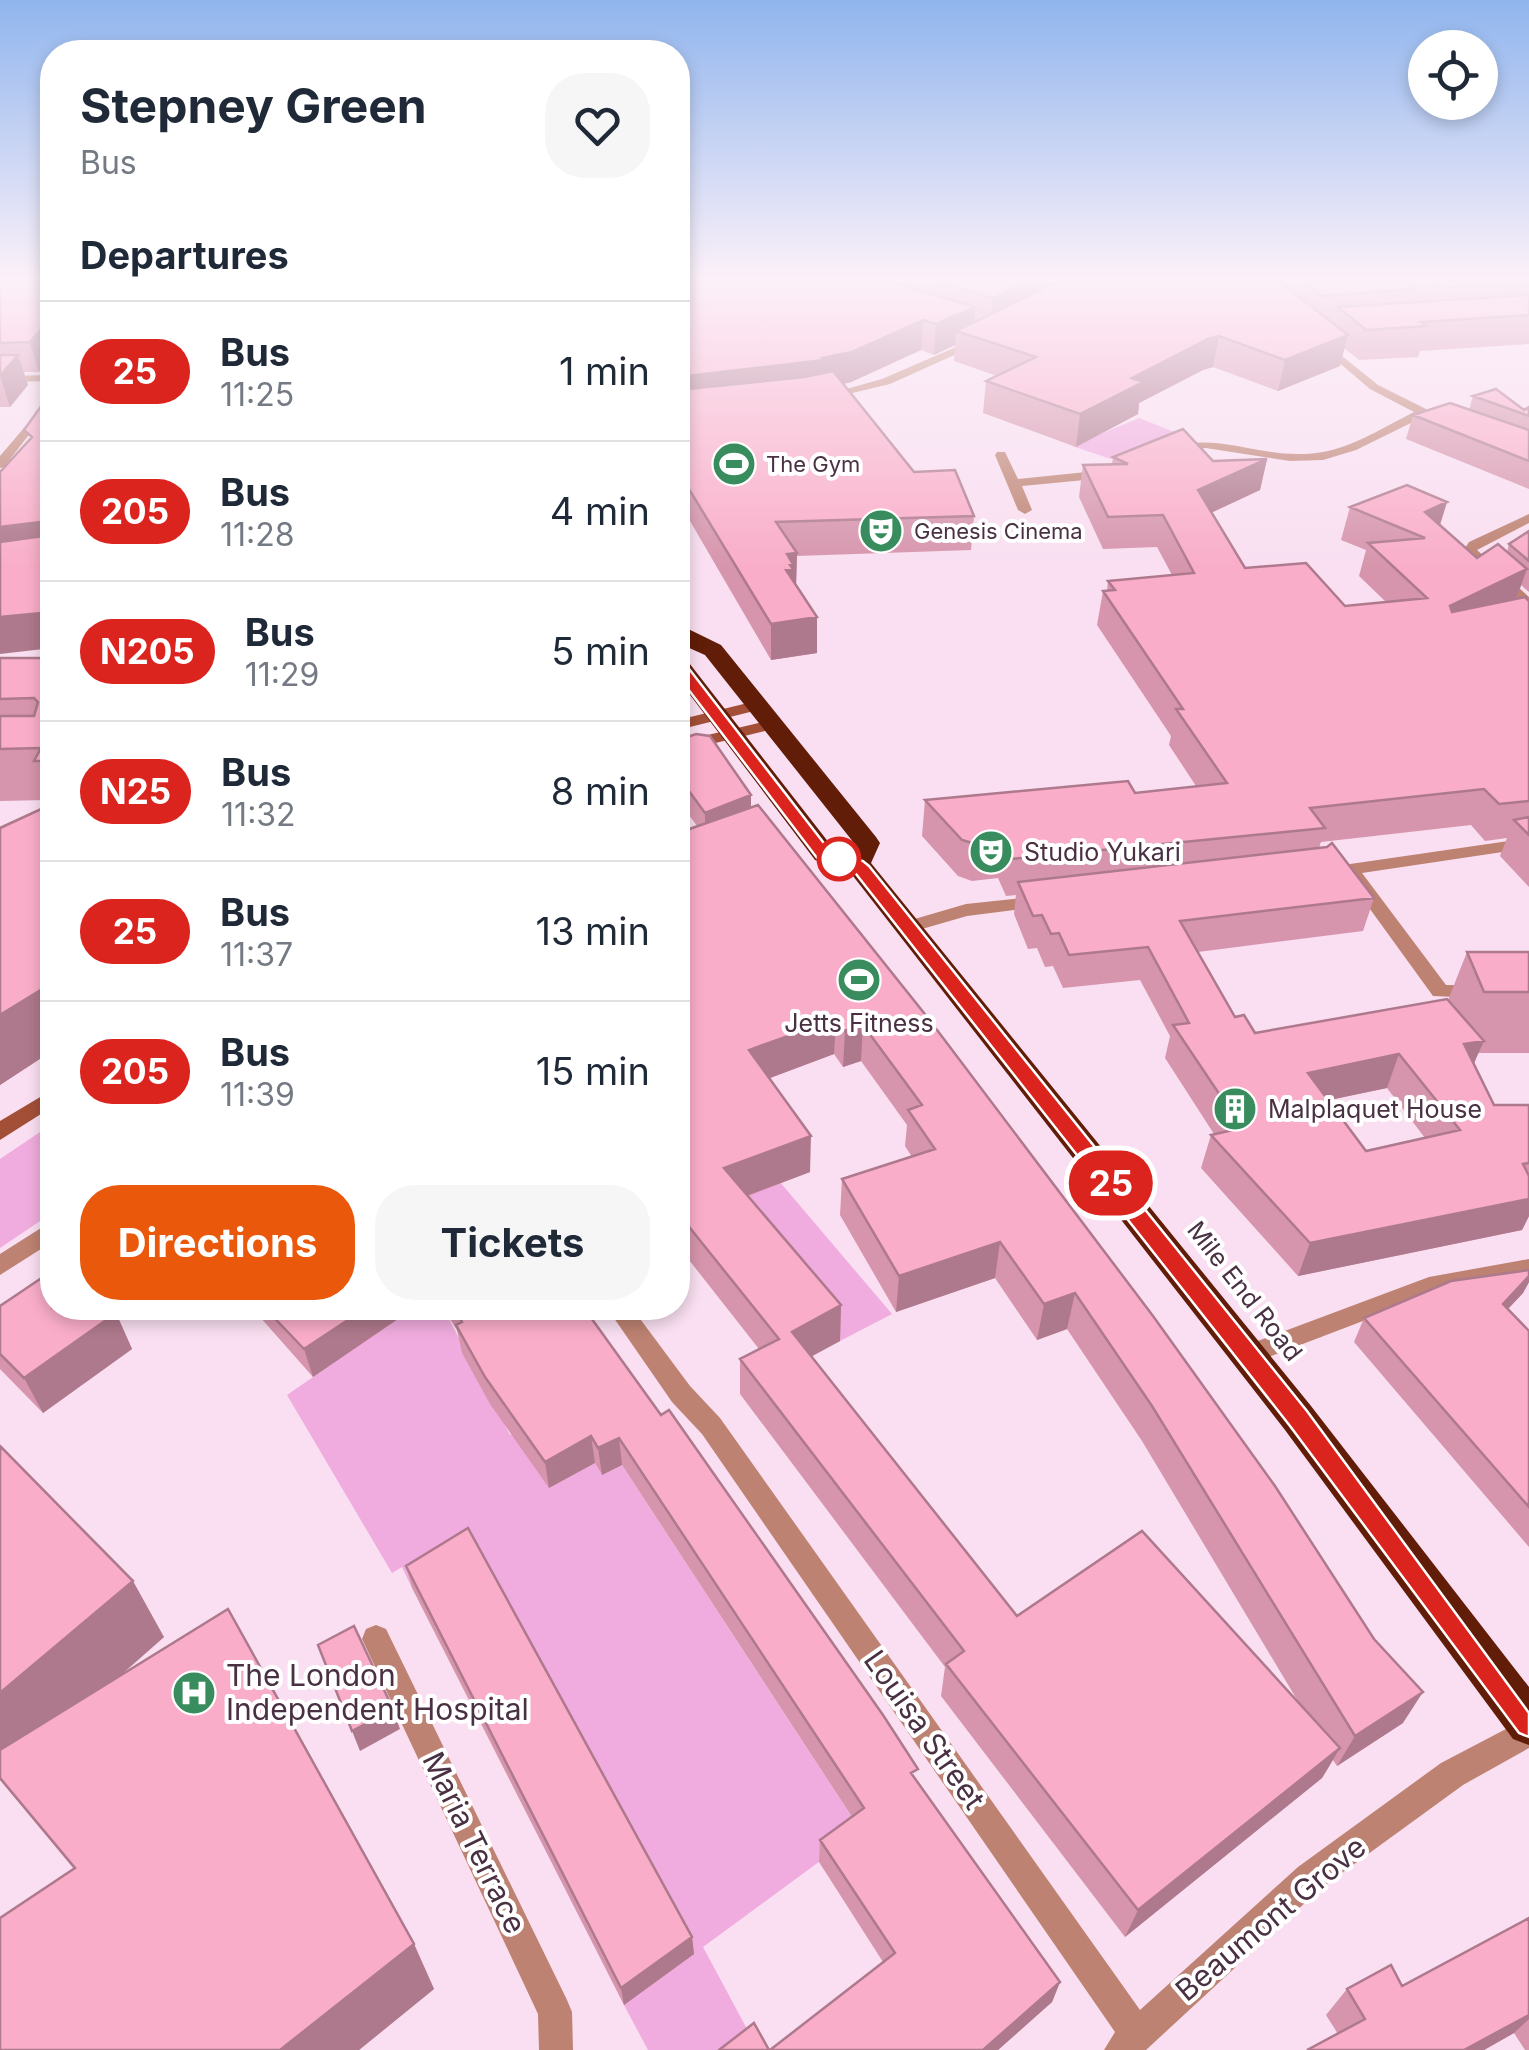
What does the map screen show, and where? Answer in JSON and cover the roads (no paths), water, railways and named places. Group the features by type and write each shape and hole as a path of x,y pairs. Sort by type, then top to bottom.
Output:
{"highway":[{"name":"Mile End Road","path":"690,642 713,650 867,843 857,864"},
{"name":"Mile End Road","path":"690,679 734,736 789,819 824,854 857,864 908,927 1248,1355 1529,1723"}],"main road":[{"path":"690,721 718,714 764,715"},
{"path":"690,744 734,736 764,715"},
{"path":"0,1132 40,1105"}],"street":[{"path":"805,400 897,377"},
{"path":"1362,377 1422,414 1440,420"},
{"path":"0,379 40,378"},
{"path":"0,464 40,413"},
{"path":"1163,454 1209,443 1311,458 1348,447 1422,414"},
{"path":"1001,455 1026,510"},
{"path":"1014,482 1068,480 1115,472"},
{"path":"1529,518 1474,544 1470,551 1529,605"},
{"path":"1529,843 1350,869 1440,991 1529,993"},
{"path":"908,927 966,910 1066,899"},
{"path":"0,1266 40,1238"},
{"path":"1248,1355 1429,1286 1529,1268"},
{"name":"Louisa Street","path":"628,1320 681,1394 711,1426 1129,2042"},
{"name":"Maria Terrace","path":"376,1639 555,2012 556,2050"},
{"name":"Beaumont Grove","path":"1129,2042 1309,1878 1452,1774 1529,1732"}],"place":[{"name":"The Gym","path":"734,464"},
{"name":"Genesis Cinema","path":"881,531"},
{"name":"Studio Yukari","path":"991,852"},
{"name":"Jetts Fitness","path":"859,980"},
{"name":"Malplaquet House","path":"1235,1109"},
{"name":"The London Independent Hospital","path":"194,1693"}]}
